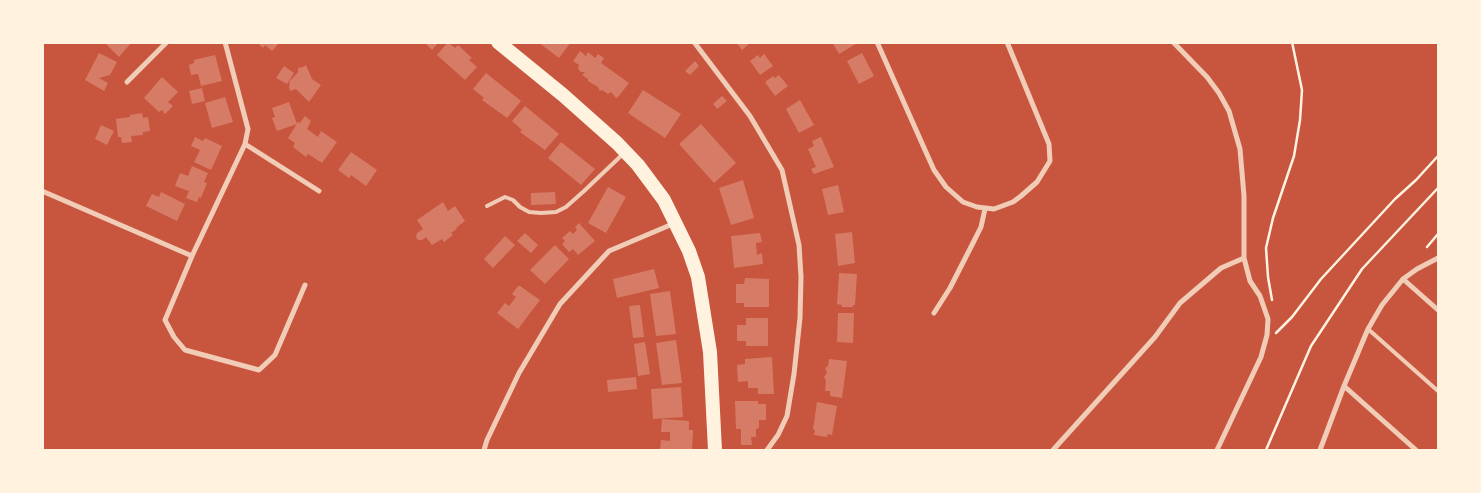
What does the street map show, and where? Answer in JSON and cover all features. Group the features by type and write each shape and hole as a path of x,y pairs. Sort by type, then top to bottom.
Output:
{"highway":[{"path":"498,42 563,95 626,151 652,182 675,222 689,251 698,277 710,352 714,450"}],"street":[{"path":"127,82 167,42"},
{"path":"225,42 248,129 245,144 192,256 165,320 174,337 185,350 259,370 275,355 305,286"},
{"path":"694,42 750,116 782,170 799,245 801,277 800,318 794,374 787,416 778,435 767,450"},
{"path":"877,42 934,170 946,187 957,198 970,205 985,209 1004,206 1021,196 1037,182 1050,161 1049,144 1007,42"},
{"path":"1173,42 1207,77 1229,111 1240,149 1244,196 1244,258 1250,281 1260,296 1268,319 1262,357 1216,450"},
{"path":"245,144 319,191"},
{"path":"42,192 192,256"},
{"path":"934,313 950,288 981,227 985,209"},
{"path":"484,450 519,373 560,304 609,251 675,222"},
{"path":"1053,450 1155,337 1180,303 1220,268 1244,258"},
{"path":"1320,450 1368,329 1382,305 1403,279 1438,258"},
{"path":"1403,279 1438,310"},
{"path":"1344,386 1416,450"}],"lane":[{"path":"487,206 506,197 529,212 541,214 556,212 566,207 626,151"},
{"path":"1368,329 1438,391"}],"path":[{"path":"1268,319 1274,310 1268,277 1266,248 1273,218 1294,156 1300,120 1302,90 1292,42"},
{"path":"1264,346 1292,317 1321,279 1395,199 1438,156"},
{"path":"1266,450 1311,346 1362,269 1438,188"},
{"path":"1427,247 1438,234"}],"building":[{"path":"104,42 132,42 119,57"},
{"path":"257,42 280,42 272,51 265,45 263,48"},
{"path":"424,42 439,42 432,50"},
{"path":"448,42 455,48 458,45 472,58 469,60 477,67 465,80 437,55"},
{"path":"538,42 571,42 559,58"},
{"path":"736,42 751,42 742,50"},
{"path":"832,42 859,42 839,54"},
{"path":"580,51 586,56 588,52 595,58 598,54 604,58 601,63 629,83 618,97 616,98 611,92 608,94 602,90 600,91 598,87 582,75 585,72 581,72 578,69 579,65 573,61"},
{"path":"99,53 117,62 110,75 99,78 108,83 104,91 85,80"},
{"path":"862,53 874,76 859,84 847,61"},
{"path":"764,54 773,66 760,75 750,61 758,55 760,58"},
{"path":"215,55 222,81 201,86 198,74 191,75 189,65 194,63 194,60"},
{"path":"695,61 699,66 690,75 685,71"},
{"path":"306,65 312,79 321,85 309,102 296,89 290,91 289,85 289,82 298,72 298,68"},
{"path":"284,66 294,73 287,84 276,78"},
{"path":"486,73 521,101 507,118 482,100 484,98 473,89"},
{"path":"779,75 788,86 775,96 765,82 773,76 775,78"},
{"path":"162,77 178,92 168,102 173,106 165,114 162,110 159,112 144,98"},
{"path":"202,88 205,101 192,104 189,91"},
{"path":"643,90 681,114 665,138 628,113"},
{"path":"722,96 727,101 717,109 713,104"},
{"path":"225,97 233,122 212,128 205,103"},
{"path":"800,100 814,125 799,133 786,109"},
{"path":"289,102 297,124 277,131 272,118 275,117 272,108"},
{"path":"525,106 559,134 545,150 520,132 522,130 512,121"},
{"path":"142,113 143,118 148,117 150,131 143,132 143,135 131,136 132,142 122,143 121,137 118,137 116,119"},
{"path":"305,116 311,121 307,129 318,137 321,131 337,142 322,163 308,154 306,157 293,147 295,143 288,138 298,122 300,123"},
{"path":"701,124 736,163 714,183 679,144"},
{"path":"101,125 114,131 107,145 95,139"},
{"path":"195,137 203,141 205,138 222,146 211,170 194,162 200,150 191,146"},
{"path":"821,137 834,167 814,174 811,169 816,167 808,149 814,146 812,141"},
{"path":"561,142 595,169 581,185 548,158"},
{"path":"351,152 377,170 366,186 351,175 349,178 338,170"},
{"path":"192,166 208,173 204,182 207,183 201,198 199,197 197,202 186,198 189,191 175,186 180,173 188,176"},
{"path":"743,180 754,218 731,225 719,188"},
{"path":"838,185 844,212 828,215 822,189"},
{"path":"608,187 626,197 606,233 588,223"},
{"path":"161,192 185,204 177,221 146,206 152,194 159,197"},
{"path":"555,192 556,204 531,205 531,193"},
{"path":"443,202 448,211 455,206 465,221 444,242 442,239 432,245 426,237 418,240 416,237 417,233 423,229 417,220"},
{"path":"579,223 595,241 578,255 573,249 569,252 562,244 565,241 562,238 570,231 573,234 577,230 575,227"},
{"path":"852,232 855,263 838,266 835,234"},
{"path":"525,233 538,245 531,253 517,241"},
{"path":"760,233 762,242 756,243 757,255 762,253 763,264 734,268 731,236"},
{"path":"505,236 515,245 493,268 484,259"},
{"path":"555,245 569,259 545,284 530,270"},
{"path":"654,269 659,288 617,298 613,279"},
{"path":"839,273 857,274 855,305 853,307 842,307 842,305 837,304"},
{"path":"745,278 769,279 769,307 744,307 744,303 736,303 736,284 744,284"},
{"path":"518,286 540,300 518,329 497,313 505,303 509,306 516,297 512,294"},
{"path":"670,291 676,334 656,336 650,294"},
{"path":"640,305 644,337 633,338 629,306"},
{"path":"838,313 854,313 853,343 837,342"},
{"path":"746,318 768,318 768,346 746,346 746,341 737,341 737,325 746,325"},
{"path":"676,340 682,383 662,385 656,343"},
{"path":"645,342 650,374 638,376 634,344"},
{"path":"772,357 774,394 758,394 758,388 748,388 748,381 738,382 737,365 745,364 745,359"},
{"path":"829,359 847,361 842,398 830,396 830,391 825,391 826,381 824,377 827,373 825,368 828,366"},
{"path":"636,377 637,389 608,392 607,380"},
{"path":"681,387 683,417 653,419 651,389"},
{"path":"735,401 758,401 758,404 766,404 766,420 759,420 756,437 751,437 752,445 741,445 741,429 736,429"},
{"path":"817,402 837,406 832,435 828,434 827,437 814,435 815,430 813,429"},
{"path":"662,419 689,421 689,430 693,430 692,450 660,450 661,440 670,441 670,432 661,432"}]}
